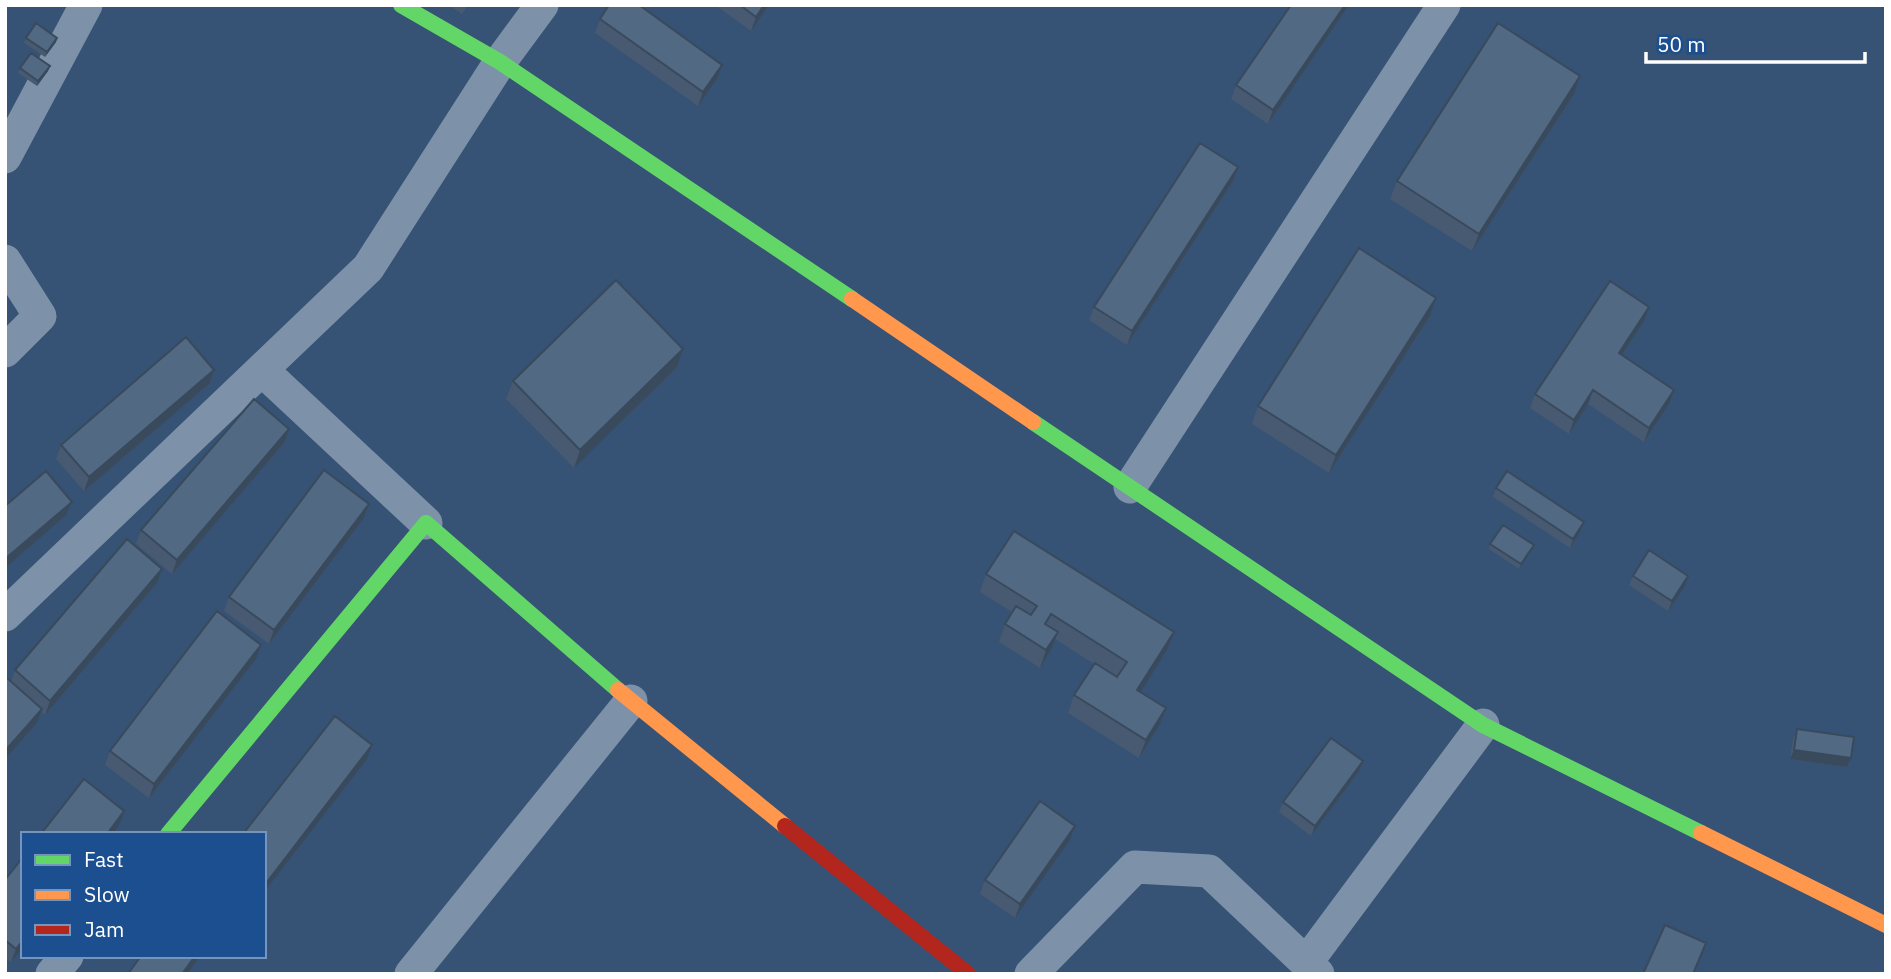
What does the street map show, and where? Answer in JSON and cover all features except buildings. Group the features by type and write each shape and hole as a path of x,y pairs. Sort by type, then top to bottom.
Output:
{"street":[{"path":"5,158 86,5"},
{"path":"401,5 500,62 1483,725 1886,925"},
{"path":"5,615 368,268 500,62 542,5"},
{"path":"1130,487 1444,5"},
{"path":"5,261 40,316 5,351"},
{"path":"262,370 426,523 631,701 968,974"},
{"path":"170,832 426,523"},
{"path":"411,974 631,701"},
{"path":"1031,974 1135,867 1209,871 1312,969 1483,725"},
{"path":"52,974 65,958"}],"traffic: fast":[{"path":"401,5 500,62 852,299"},
{"path":"1033,422 1483,725 1701,833"},
{"path":"170,832 426,523 618,690"}],"traffic: slow":[{"path":"852,299 1033,422"},
{"path":"618,690 785,826"},
{"path":"1701,833 1886,925"}],"traffic: jam":[{"path":"785,826 968,974"}]}
